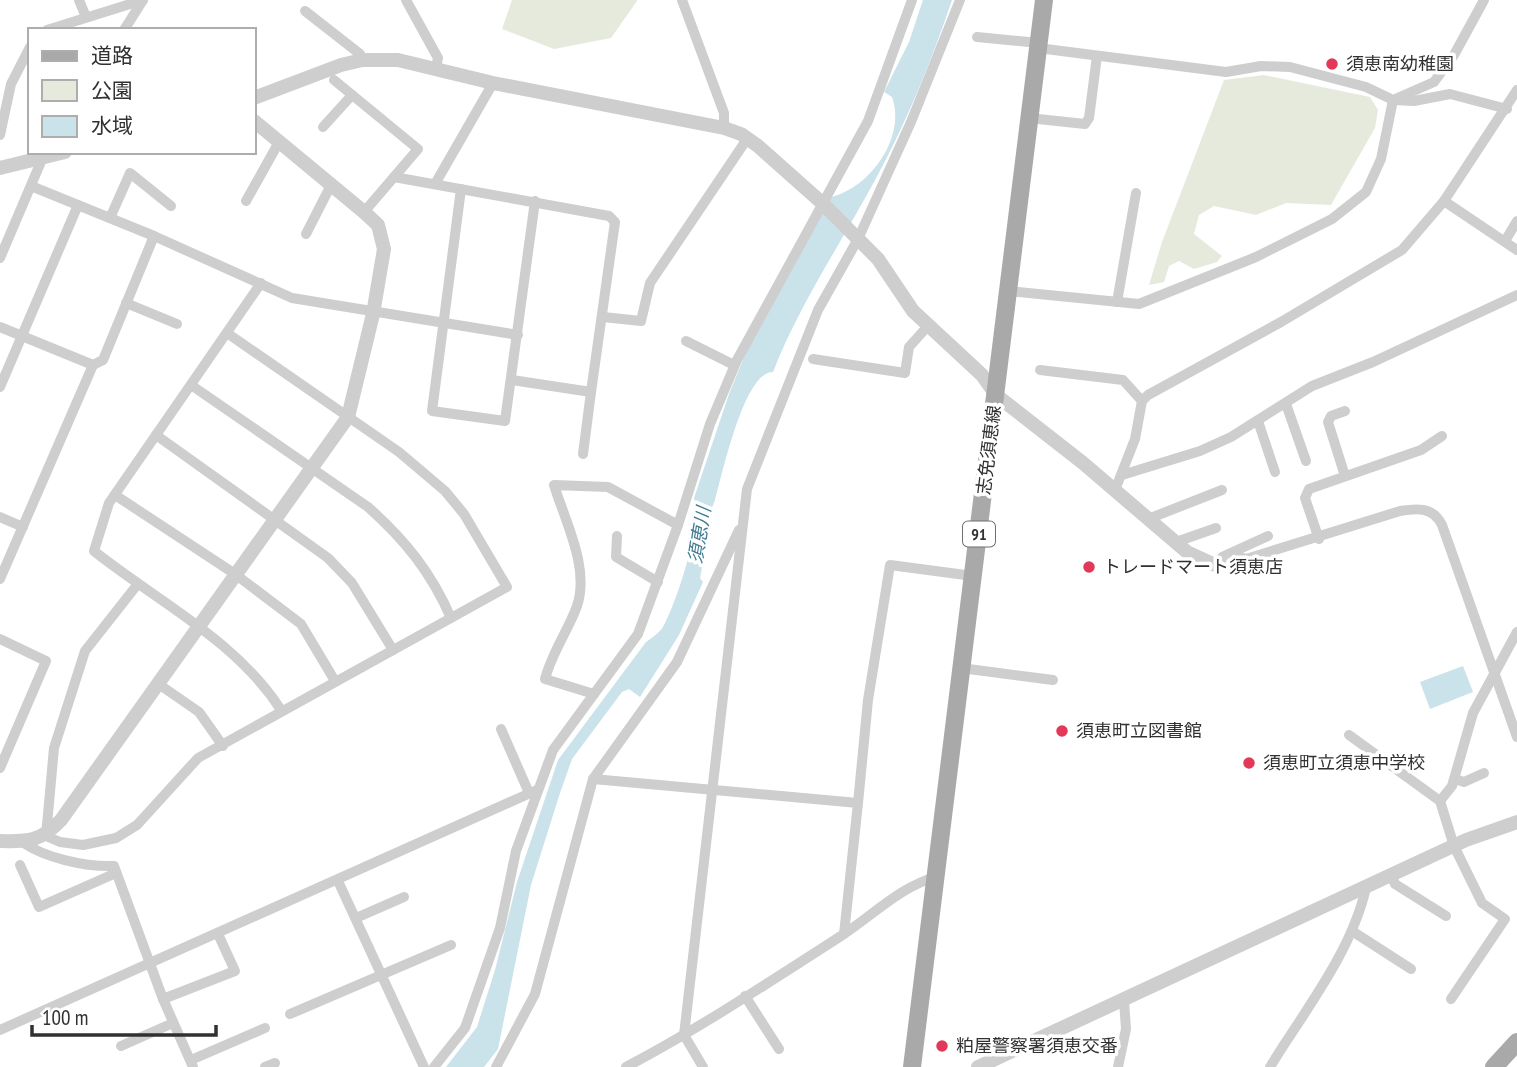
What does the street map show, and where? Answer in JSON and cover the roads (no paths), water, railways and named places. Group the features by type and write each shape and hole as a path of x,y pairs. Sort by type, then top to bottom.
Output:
{"main road":[{"name":"志免須恵線","path":"912,1067 1044,0"},
{"path":"1494,1067 1517,1042"}],"street":[{"path":"79,0 86,18"},
{"path":"54,28 143,0 125,28"},
{"path":"406,0 438,58 436,68"},
{"path":"682,0 724,113 724,128"},
{"path":"434,1067 465,1028 500,928 508,880 533,792 553,750 638,634 659,582 710,424 734,365 868,121 912,0"},
{"path":"703,1067 684,1035 747,489 818,310 858,239 911,122 960,0"},
{"path":"1393,100 1434,82 1454,55 1484,0"},
{"path":"305,11 360,54 362,60"},
{"path":"977,37 1097,56 1226,72 1261,66 1290,67 1366,87 1393,100 1414,101 1450,94 1507,109"},
{"path":"0,135 12,85 28,51"},
{"path":"1029,118 1085,124 1089,118 1097,56"},
{"path":"256,97 324,71 362,60 398,60 493,83 724,128 747,139 824,205 878,259 927,327 982,375 996,395 1198,559 1219,565 1243,561 1415,508 1429,510 1437,516 1517,737"},
{"path":"334,80 418,149 364,212"},
{"path":"435,184 493,83"},
{"path":"1115,490 1135,439 1142,401 1402,250 1444,201 1517,90"},
{"path":"323,127 352,94"},
{"path":"1008,291 1139,304 1256,257 1332,219 1366,192 1381,159 1393,100"},
{"path":"0,841 22,842 46,836 61,820 348,417 373,314 384,249 378,225 256,123"},
{"path":"603,317 641,321 650,284 747,139"},
{"path":"246,201 279,142"},
{"path":"0,168 56,154"},
{"path":"0,258 43,157"},
{"path":"110,218 130,173 171,206"},
{"path":"394,177 609,216 615,222 583,454"},
{"path":"306,234 331,185"},
{"path":"31,186 154,236 292,298 373,314 518,335"},
{"path":"461,189 432,411 505,421 535,201"},
{"path":"1116,302 1136,193"},
{"path":"1444,201 1517,250"},
{"path":"0,387 78,205"},
{"path":"1505,241 1517,221"},
{"path":"0,579 93,365 103,360 154,236"},
{"path":"261,284 109,503 94,551 137,585 198,625 265,685 281,710"},
{"path":"1122,475 1200,452 1258,421 1312,386 1373,362 1517,295"},
{"path":"126,303 177,324"},
{"path":"0,327 93,365"},
{"path":"813,359 905,373 908,347 927,327"},
{"path":"46,836 60,842 83,845 116,838 137,825 188,766 281,710 507,587 464,514 444,491 399,452 227,333"},
{"path":"686,341 734,365"},
{"path":"1040,370 1123,380 1142,401"},
{"path":"512,380 592,392"},
{"path":"191,385 368,507 394,530 416,554 437,586 451,618"},
{"path":"1286,404 1306,461"},
{"path":"1345,411 1331,416 1328,422 1345,476"},
{"path":"1258,421 1275,472"},
{"path":"156,435 328,558 352,583 393,650"},
{"path":"1319,538 1306,498 1309,489 1421,450 1442,436"},
{"path":"594,694 545,680 551,657 578,605 581,572 554,485 608,487 678,525"},
{"path":"1149,519 1222,490"},
{"path":"115,495 235,574 301,624 335,681"},
{"path":"0,517 23,527"},
{"path":"496,1067 535,994 593,779 677,662 743,520"},
{"path":"1176,542 1216,528"},
{"path":"617,536 616,557 659,582"},
{"path":"1219,565 1222,557 1268,536"},
{"path":"844,934 868,700 890,565 973,576"},
{"path":"46,836 54,748 85,650 137,585"},
{"path":"1440,801 1455,779 1474,713 1517,632"},
{"path":"0,639 46,662 1,761"},
{"path":"961,668 1053,680"},
{"path":"157,683 199,712 223,746"},
{"path":"500,729 533,792"},
{"path":"1349,735 1440,801 1454,846 1482,903 1505,919 1451,999"},
{"path":"1455,779 1464,782 1484,773"},
{"path":"593,779 858,803"},
{"path":"0,1030 533,792"},
{"path":"978,1067 1454,846 1517,822"},
{"path":"22,842 35,851 100,867 114,866 163,999 192,1063 265,1028"},
{"path":"20,865 39,907 116,873"},
{"path":"1391,876 1395,884 1446,916"},
{"path":"626,1067 684,1035 844,934 918,882 936,877"},
{"path":"338,881 424,1067"},
{"path":"1270,1067 1352,931 1366,888"},
{"path":"356,918 404,897"},
{"path":"1352,931 1411,969"},
{"path":"163,999 235,971 218,934"},
{"path":"290,1014 451,945"},
{"path":"746,996 779,1049"},
{"path":"1118,1067 1126,1029 1124,1000"},
{"path":"121,1046 173,1023"}],"water":[{"name":"須恵川","path":"923,0 952,0 917,92 886,160 807,299 773,372 762,376 744,406 715,500 699,540 698,546 705,551 700,578 703,582 679,635 640,697 629,689 622,692 572,759 531,885 498,1049 484,1067 446,1067 477,1027 495,970 517,882 558,760 646,642 661,629 669,615 691,544 696,511 694,498 729,394 747,350 827,198 857,185 870,174 889,145 895,113 892,97 884,92 909,42"},
{"path":"1463,666 1473,692 1430,709 1420,682"}],"place":[{"name":"須恵南幼稚園","path":"1332,64"},
{"name":"トレードマート須恵店","path":"1089,567"},
{"name":"須恵町立図書館","path":"1062,731"},
{"name":"須恵町立須恵中学校","path":"1249,763"},
{"name":"粕屋警察署須恵交番","path":"942,1046"}]}
